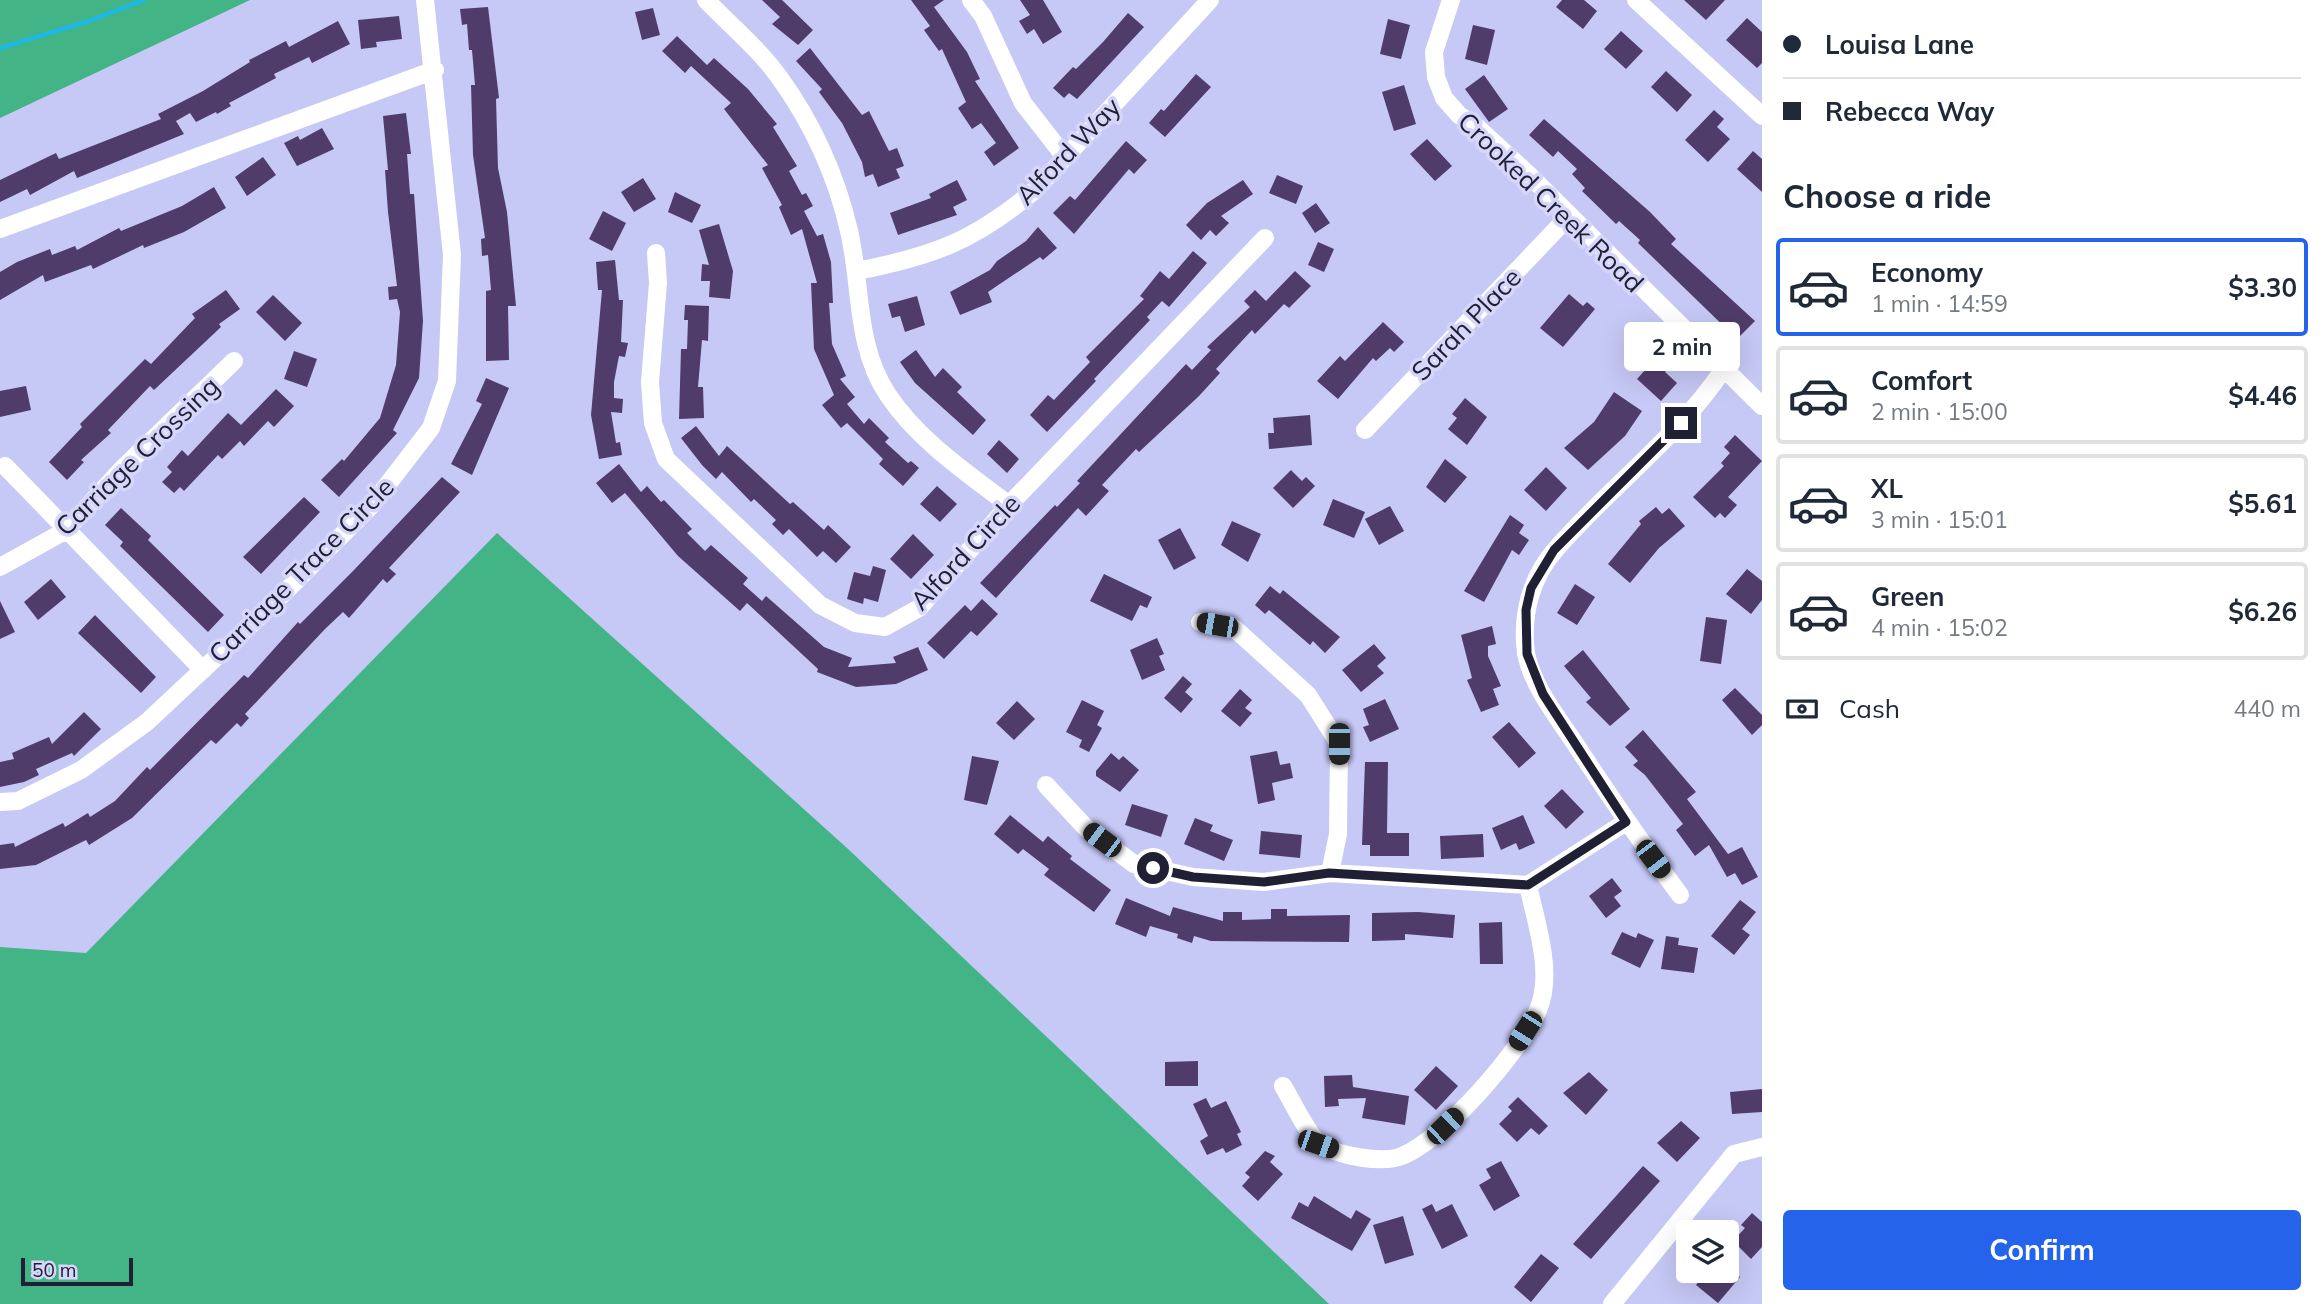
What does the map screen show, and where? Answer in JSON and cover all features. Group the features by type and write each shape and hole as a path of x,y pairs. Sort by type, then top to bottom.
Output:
{"street":[{"name":"Carriage Trace Circle","path":"0,802 18,802 81,770 147,722 372,506 431,428 447,381 451,336 452,255 435,70 425,0"},
{"path":"706,0 778,76 806,120 840,197 857,271 864,341 887,394 905,416 956,464 1009,505"},
{"path":"971,0 983,16 1023,103 1065,157"},
{"name":"Alford Way","path":"857,271 936,253 969,239 1007,214 1035,190 1210,0"},
{"name":"Crooked Creek Road","path":"1451,0 1434,52 1436,77 1444,98 1459,115 1478,127 1528,174 1568,217 1762,406"},
{"path":"1636,0 1761,113"},
{"path":"0,229 435,70"},
{"name":"Sarah Place","path":"1365,430 1568,217"},
{"name":"Alford Circle","path":"656,253 658,283 650,382 653,423 666,459 820,605 855,623 885,627 919,608 1009,505 1265,238"},
{"name":"Carriage Crossing","path":"0,567 65,531 121,470 234,361"},
{"path":"1681,895 1626,822 1543,694 1527,654 1526,610 1531,588 1554,550 1700,405 1723,370"},
{"path":"5,466 65,531 203,670"},
{"path":"1200,622 1234,628 1308,695 1339,744 1338,834 1329,873"},
{"path":"1046,785 1086,828 1134,863 1193,877 1264,882 1329,873 1528,885 1626,822"},
{"path":"1283,1086 1318,1144 1365,1160 1402,1156 1445,1126 1498,1073 1538,1010 1545,978 1528,885"},
{"path":"1612,1304 1734,1154 1762,1147"}],"green space":[{"path":"0,0 250,0 0,118"},
{"path":"497,533 847,848 1329,1304 0,1304 0,947 86,953"}],"building":[{"path":"762,0 782,0 813,30 798,45 772,24 780,17"},
{"path":"911,0 944,0 934,7 967,52 980,79 975,81 1019,148 994,166 984,152 996,143 981,123 972,129 958,108 966,102 942,49 939,51 924,30 930,26"},
{"path":"1020,0 1043,0 1062,32 1043,44 1034,29 1027,34 1019,21 1030,15"},
{"path":"1562,0 1584,0 1597,11 1583,29 1556,7"},
{"path":"1684,0 1725,0 1706,20"},
{"path":"488,7 499,98 496,99 498,168 507,212 516,306 508,306 509,360 486,361 486,291 491,290 488,255 482,256 481,239 485,238 473,155 471,85 475,85 472,50 469,50 467,24 462,25 460,9"},
{"path":"653,8 660,35 642,40 635,12"},
{"path":"1128,13 1144,27 1077,99 1069,93 1064,98 1053,88 1103,42"},
{"path":"399,16 402,39 376,42 377,47 361,49 358,20"},
{"path":"1747,18 1762,32 1762,63 1757,68 1726,40"},
{"path":"1388,19 1410,25 1401,59 1380,54"},
{"path":"338,21 350,44 312,63 309,57 274,74 276,78 229,103 231,106 217,114 216,112 196,122 190,113 176,121 184,134 77,178 74,171 30,195 27,189 0,202 0,180 56,153 59,159 161,119 158,114 203,91 250,62 249,60 286,41 289,47"},
{"path":"1473,25 1495,30 1487,65 1465,59"},
{"path":"1621,31 1643,51 1626,69 1604,49"},
{"path":"677,36 707,65 714,58 748,89 777,124 773,127 797,166 789,171 802,195 806,193 813,206 804,211 817,236 823,234 831,262 833,303 829,303 832,344 846,376 840,379 855,397 847,404 864,424 869,418 889,438 885,442 908,463 911,461 919,468 903,486 879,464 883,459 847,423 841,428 822,405 834,395 814,349 811,283 817,283 802,229 791,235 779,207 782,205 762,168 768,165 724,109 731,103 691,66 685,73 662,51"},
{"path":"810,48 862,115 869,111 889,151 897,148 904,166 896,169 900,178 878,187 873,174 865,177 862,162 842,123 819,92 822,89 796,61"},
{"path":"1666,71 1692,95 1677,112 1651,87"},
{"path":"1196,74 1211,87 1165,137 1149,123 1161,109 1164,111"},
{"path":"1484,75 1508,109 1489,122 1465,89"},
{"path":"1404,85 1416,124 1394,131 1382,92"},
{"path":"1714,110 1724,119 1717,127 1730,139 1708,162 1685,140"},
{"path":"406,113 411,154 407,154 410,194 414,194 423,321 419,378 393,430 397,433 339,497 321,480 342,459 344,461 380,418 396,365 400,312 397,299 389,300 388,287 397,286 388,212 385,170 388,170 383,116"},
{"path":"1544,119 1650,212 1676,239 1671,244 1755,321 1737,339 1638,243 1640,240 1619,221 1616,224 1582,191 1585,188 1572,174 1577,169 1558,151 1553,157 1529,135"},
{"path":"322,128 334,149 297,166 284,143 298,136 300,140"},
{"path":"1427,139 1452,166 1435,181 1410,154"},
{"path":"1126,141 1147,160 1134,174 1129,169 1074,234 1053,213 1070,196 1075,200"},
{"path":"1753,151 1762,159 1762,192 1737,169"},
{"path":"263,157 276,175 247,196 235,177"},
{"path":"1277,175 1303,186 1296,204 1269,193"},
{"path":"643,178 656,199 634,212 621,192"},
{"path":"957,180 967,200 953,207 957,215 898,235 890,213 931,198 929,194"},
{"path":"1243,180 1253,194 1221,216 1229,223 1216,236 1210,230 1201,240 1186,225 1207,203"},
{"path":"214,187 226,208 184,232 144,248 143,245 93,269 91,265 45,282 43,275 0,300 0,272 17,262 50,249 52,255 75,246 77,250 119,228 121,231 182,206"},
{"path":"675,192 701,205 692,223 668,212"},
{"path":"1316,203 1330,223 1315,233 1302,213"},
{"path":"603,211 626,223 612,251 589,239"},
{"path":"719,224 733,271 730,299 709,297 710,281 701,281 702,264 709,265 699,230"},
{"path":"1038,227 1057,248 1043,260 1040,257 988,292 992,302 960,315 950,292 990,270 997,261 1026,241"},
{"path":"1318,242 1334,249 1324,272 1308,265"},
{"path":"1193,251 1207,263 1169,307 1162,301 1147,317 1150,320 1047,432 1030,415 1048,395 1054,400 1090,362 1086,357 1144,299 1140,296 1160,271 1169,279"},
{"path":"615,260 619,300 623,300 621,342 628,343 625,357 619,356 614,382 614,398 623,399 622,413 611,412 616,443 620,442 622,455 599,459 591,415 602,290 598,290 596,262"},
{"path":"1295,271 1311,286 1289,308 1284,304 1255,334 1252,330 1216,369 1220,373 1199,396 1139,452 1136,449 1102,485 1109,491 1086,516 1078,508 996,598 980,583 1055,505 1057,507 1080,483 1077,481 1186,364 1192,370 1211,350 1207,347 1250,307 1244,301 1255,290 1266,301"},
{"path":"226,290 240,309 219,324 221,327 154,390 150,386 108,430 111,433 81,460 84,462 67,480 49,462 82,427 80,424 145,359 151,364 195,318 192,314"},
{"path":"1569,294 1583,306 1587,302 1595,309 1563,347 1540,328"},
{"path":"273,295 302,323 285,341 256,312"},
{"path":"917,296 925,325 905,332 900,316 892,318 888,304"},
{"path":"685,305 709,306 708,341 702,340 698,387 703,387 704,418 679,419 681,349 687,349 688,320 684,320"},
{"path":"1383,322 1404,342 1394,352 1390,348 1376,361 1373,358 1338,399 1317,381 1340,356 1345,361"},
{"path":"916,350 935,377 943,368 962,387 957,392 986,420 973,435 915,383 900,362"},
{"path":"294,351 317,359 307,387 284,379"},
{"path":"1657,357 1668,368 1665,372 1677,383 1661,401 1637,379"},
{"path":"486,378 509,388 472,475 451,464 482,404 476,401"},
{"path":"26,386 31,410 0,417 0,391"},
{"path":"276,389 294,406 274,427 268,421 244,446 240,441 222,459 218,455 184,491 180,487 174,493 162,482 172,472 167,467 182,450 188,456 228,413 241,425"},
{"path":"1614,392 1642,411 1625,436 1588,470 1564,448 1594,422"},
{"path":"1465,398 1487,417 1467,445 1448,429 1457,418 1452,414"},
{"path":"1310,415 1312,445 1269,449 1268,433 1274,433 1273,418"},
{"path":"696,426 719,456 727,446 790,504 793,502 824,530 828,525 851,547 836,563 823,551 817,557 789,529 783,535 772,524 776,520 754,499 751,502 722,472 716,479 702,465 681,438"},
{"path":"1735,435 1762,461 1728,497 1737,505 1725,518 1720,513 1715,518 1693,497 1724,466 1721,463 1730,453 1724,447"},
{"path":"999,440 1019,459 1007,473 987,454"},
{"path":"1445,459 1467,477 1445,503 1426,487"},
{"path":"619,464 641,492 647,486 661,502 664,500 692,529 687,533 705,551 711,545 748,578 743,584 762,601 766,596 824,647 852,658 848,667 896,663 893,657 918,647 928,670 896,684 856,687 817,672 818,669 747,603 740,611 678,556 625,493 612,503 596,483"},
{"path":"1546,467 1567,488 1546,511 1524,490"},
{"path":"1291,470 1302,481 1306,477 1315,486 1293,508 1273,488"},
{"path":"442,477 460,492 389,568 396,574 387,583 383,579 349,618 343,612 325,629 245,714 249,718 241,727 237,723 216,744 211,740 132,818 89,845 86,840 36,865 0,869 0,845 14,843 15,847 63,823 65,827 88,813 90,817 115,801 147,767 150,770 244,675 248,678 298,622 300,624 354,570"},
{"path":"937,486 957,504 940,522 920,504"},
{"path":"304,497 320,512 261,574 243,557"},
{"path":"1333,499 1365,512 1354,538 1323,525"},
{"path":"1390,506 1404,531 1379,545 1365,519"},
{"path":"1656,507 1662,514 1669,508 1685,526 1659,548 1630,583 1608,564 1641,524 1639,521"},
{"path":"121,508 151,536 148,540 224,615 208,632 120,546 123,542 105,525"},
{"path":"1510,515 1524,525 1519,533 1529,540 1519,555 1512,550 1484,602 1464,591"},
{"path":"1232,521 1261,534 1248,562 1221,545"},
{"path":"1180,528 1196,558 1174,570 1158,540"},
{"path":"913,534 934,555 911,579 890,559"},
{"path":"873,566 886,570 878,602 864,598 863,604 847,599 854,572 870,576"},
{"path":"1747,569 1762,581 1762,600 1751,614 1726,594"},
{"path":"1104,574 1152,597 1147,608 1140,605 1132,621 1090,601"},
{"path":"51,579 66,597 38,620 24,602"},
{"path":"1575,584 1595,597 1577,625 1557,613"},
{"path":"1270,586 1280,594 1283,590 1340,637 1325,653 1313,641 1310,645 1269,610 1265,614 1255,605"},
{"path":"982,599 998,614 977,636 971,631 944,659 927,643 965,605 971,611"},
{"path":"0,601 15,632 0,639"},
{"path":"95,615 156,677 141,693 78,633"},
{"path":"1706,617 1727,620 1721,664 1700,661"},
{"path":"1492,626 1496,644 1488,646 1488,656 1501,686 1493,689 1499,705 1481,712 1467,680 1472,678 1461,635"},
{"path":"1157,638 1164,654 1159,656 1165,670 1142,680 1130,650"},
{"path":"1374,644 1386,658 1377,666 1384,673 1361,692 1342,670"},
{"path":"1583,650 1630,709 1610,726 1586,702 1591,698 1564,666"},
{"path":"1183,676 1192,684 1185,692 1193,699 1181,713 1164,698"},
{"path":"1735,688 1762,715 1762,725 1752,735 1722,700"},
{"path":"1240,689 1252,700 1245,708 1252,713 1240,727 1221,711"},
{"path":"1385,699 1399,729 1370,742 1363,727 1369,725 1363,709"},
{"path":"1082,700 1104,711 1097,725 1102,728 1089,752 1079,747 1082,740 1066,732"},
{"path":"1017,701 1035,719 1014,740 996,723"},
{"path":"84,712 101,729 74,756 72,753 36,769 39,775 24,782 0,787 0,762 14,759 12,753 49,737 52,744"},
{"path":"1509,722 1536,753 1519,768 1492,737"},
{"path":"1643,730 1696,792 1687,799 1728,854 1742,847 1758,877 1742,885 1735,873 1727,877 1709,845 1695,856 1676,830 1683,824 1645,775 1633,765 1638,761 1625,747"},
{"path":"1277,751 1280,765 1290,763 1293,778 1272,783 1275,800 1258,804 1250,756"},
{"path":"1111,753 1119,760 1123,756 1139,770 1120,792 1096,776 1096,771"},
{"path":"972,756 999,761 987,805 964,800"},
{"path":"1365,762 1388,762 1387,833 1409,833 1409,856 1370,856 1370,845 1362,845"},
{"path":"1562,789 1584,812 1566,829 1544,806"},
{"path":"1132,804 1168,815 1161,837 1125,825"},
{"path":"1010,815 1043,842 1048,836 1072,856 1070,859 1111,890 1094,912 1044,875 1049,869 1023,849 1018,854 994,834"},
{"path":"1523,815 1535,843 1519,850 1516,843 1501,850 1492,828"},
{"path":"1195,818 1213,825 1210,831 1233,840 1224,861 1184,844"},
{"path":"1261,831 1302,835 1300,858 1259,854"},
{"path":"1483,834 1484,857 1441,859 1440,836"},
{"path":"1612,878 1622,891 1614,897 1621,906 1606,918 1589,896"},
{"path":"1126,898 1170,916 1173,907 1223,921 1223,912 1242,912 1242,920 1271,919 1271,909 1287,909 1287,916 1350,915 1349,942 1211,941 1194,936 1192,943 1177,938 1178,934 1150,926 1146,937 1115,924"},
{"path":"1740,900 1756,912 1742,929 1750,935 1734,955 1711,936"},
{"path":"1418,912 1455,915 1453,938 1405,934 1405,940 1372,941 1372,913"},
{"path":"1502,922 1503,964 1480,964 1479,923"},
{"path":"1622,932 1636,938 1638,933 1654,940 1640,968 1611,954"},
{"path":"1666,936 1679,938 1678,945 1698,948 1694,973 1661,969"},
{"path":"1198,1061 1198,1086 1165,1086 1165,1062"},
{"path":"1436,1066 1458,1086 1436,1110 1414,1090"},
{"path":"1589,1072 1608,1090 1586,1115 1563,1093"},
{"path":"1352,1075 1353,1087 1409,1096 1405,1125 1362,1118 1366,1098 1338,1099 1339,1106 1325,1107 1324,1076"},
{"path":"1762,1089 1762,1112 1732,1114 1730,1092"},
{"path":"1518,1097 1548,1126 1539,1135 1531,1128 1517,1142 1499,1124 1512,1111 1508,1107"},
{"path":"1206,1098 1211,1108 1226,1101 1241,1132 1237,1134 1242,1145 1226,1153 1223,1148 1207,1155 1200,1141 1208,1136 1193,1104"},
{"path":"1681,1121 1700,1138 1677,1162 1657,1143"},
{"path":"1265,1151 1275,1156 1270,1162 1283,1174 1258,1201 1242,1186 1250,1177 1245,1173"},
{"path":"1501,1161 1520,1196 1494,1211 1479,1185 1491,1178 1486,1169"},
{"path":"1643,1166 1660,1181 1591,1259 1573,1244"},
{"path":"1314,1196 1351,1219 1356,1210 1371,1219 1352,1251 1291,1218 1299,1202 1308,1207"},
{"path":"1432,1204 1436,1212 1452,1204 1468,1236 1442,1249 1422,1209"},
{"path":"1752,1213 1762,1222 1762,1247 1751,1259 1739,1247 1739,1234 1745,1228 1741,1225"},
{"path":"1403,1216 1414,1255 1385,1264 1373,1225"},
{"path":"1541,1254 1559,1268 1531,1302 1514,1287"},
{"path":"1698,1283 1735,1283 1718,1303 1696,1285"}],"waterway":[{"path":"0,48 89,21 144,0"}],"route":[{"path":"1153,868 1193,877 1264,882 1329,873 1528,885 1626,822 1543,694 1527,654 1526,610 1531,588 1554,550 1681,423"}]}
